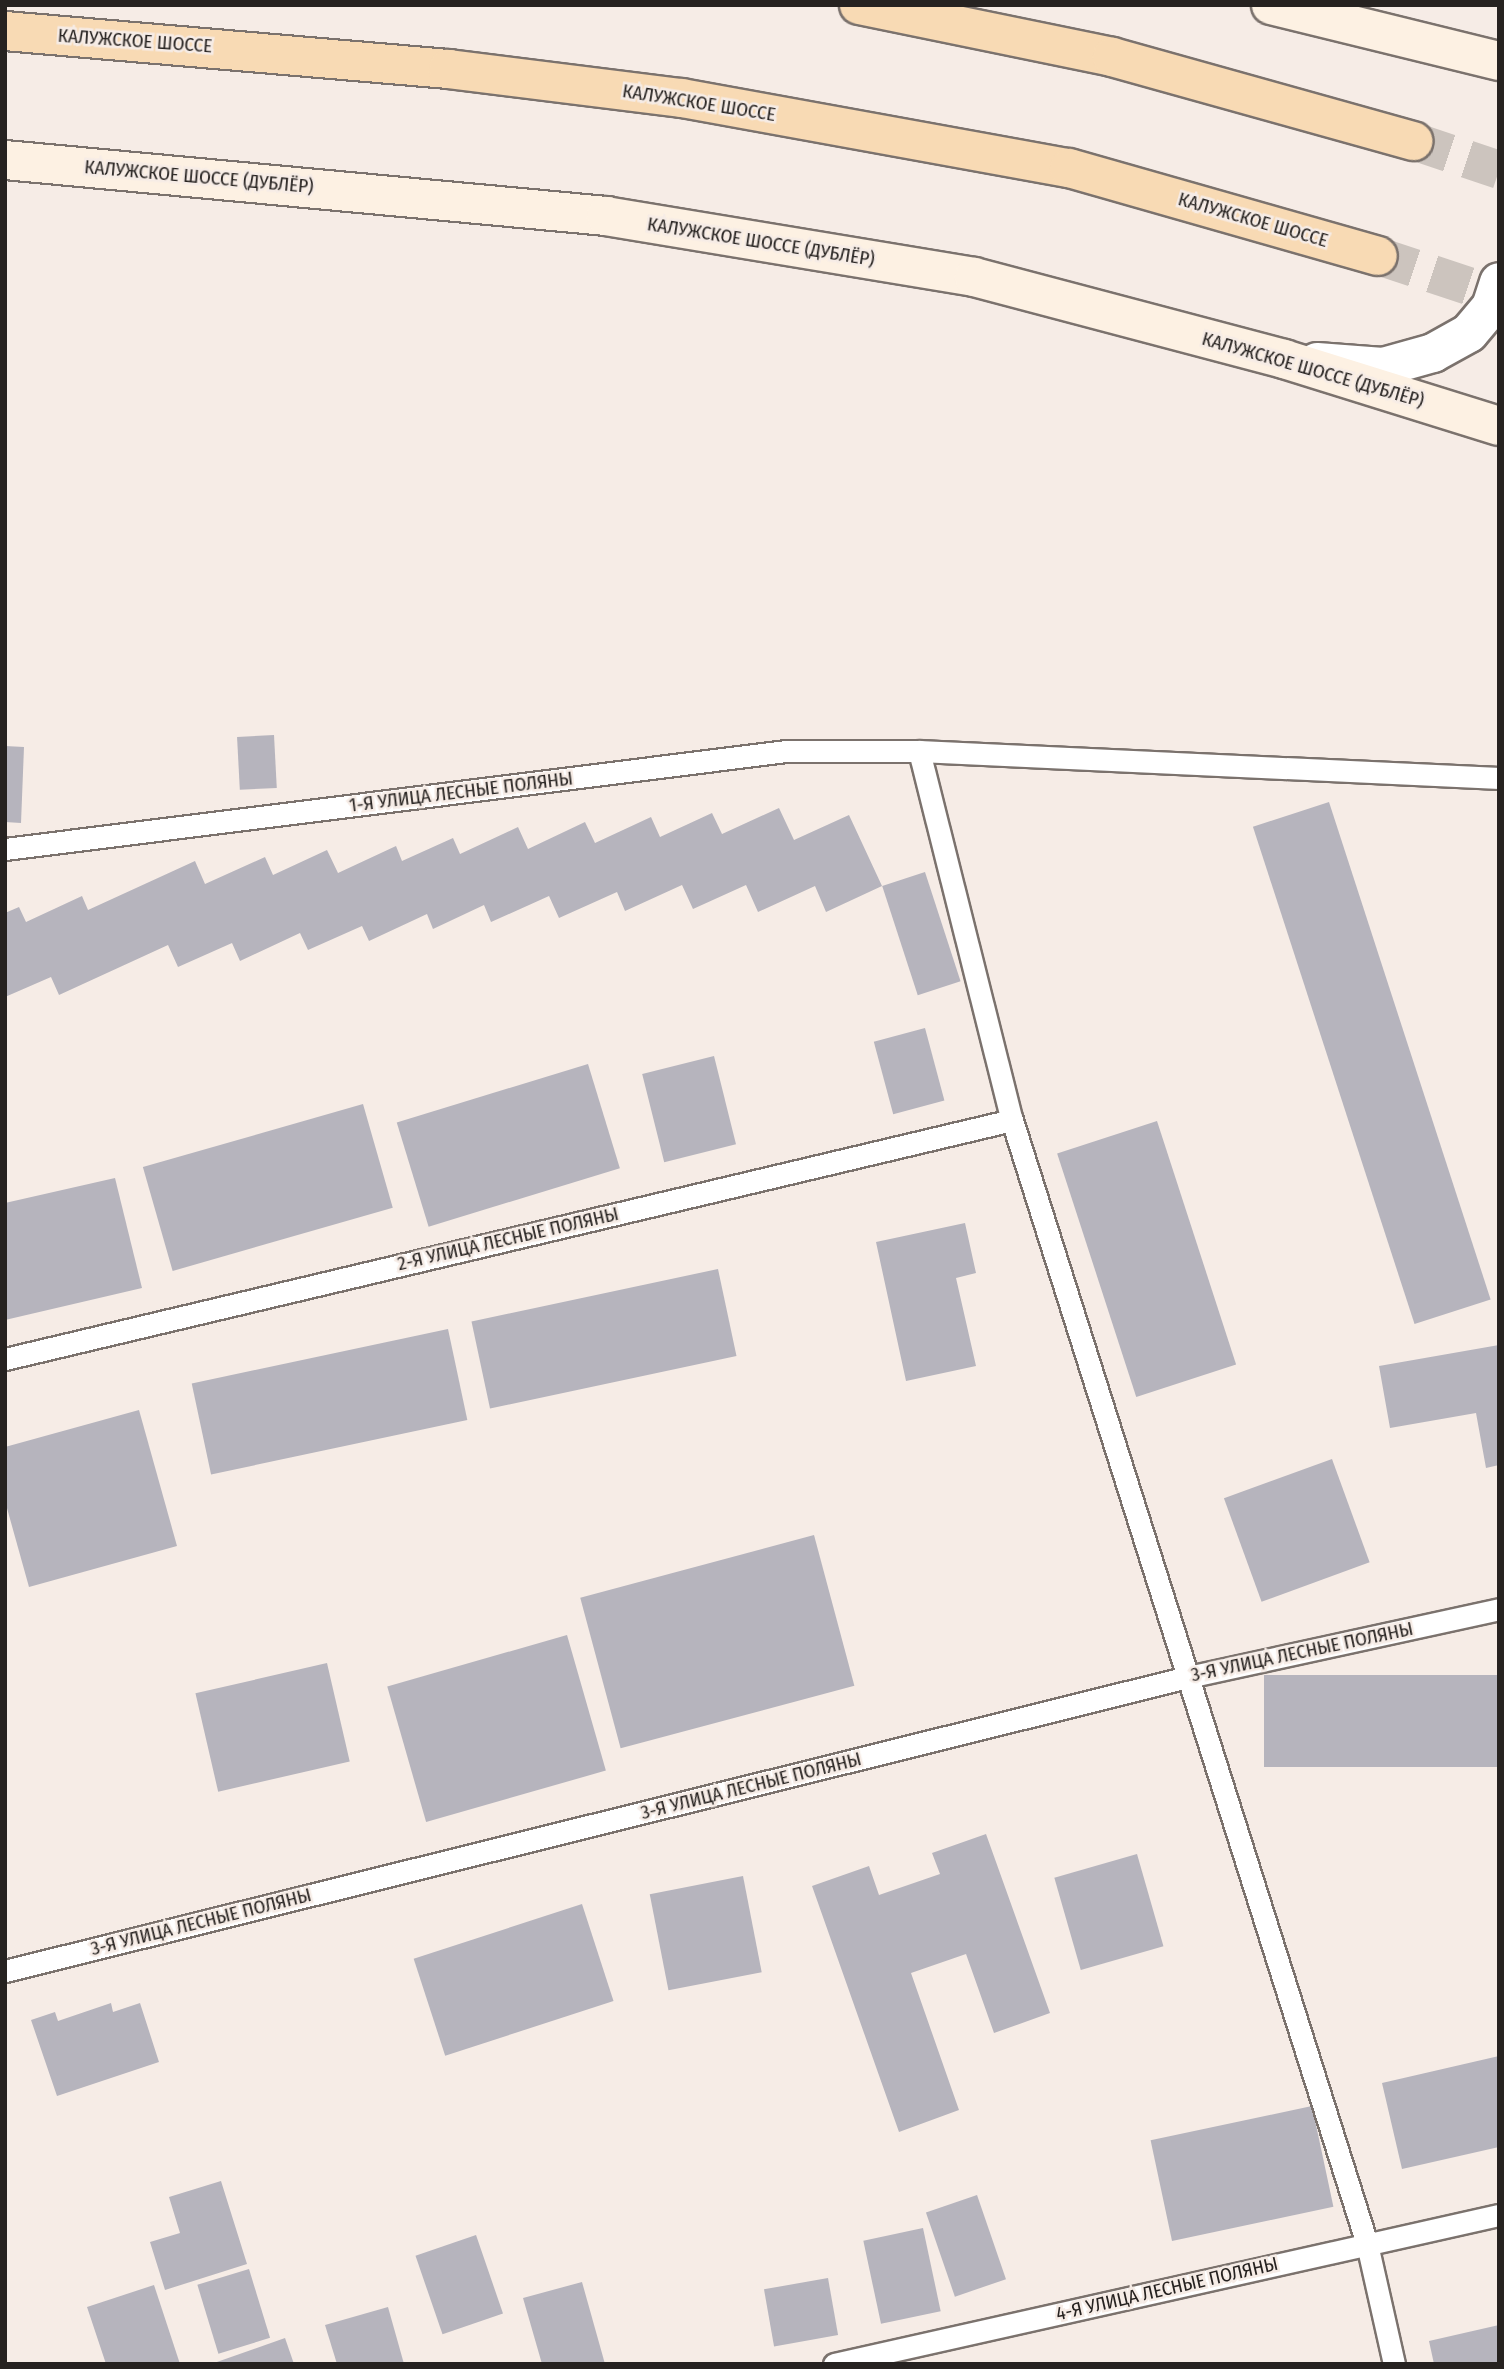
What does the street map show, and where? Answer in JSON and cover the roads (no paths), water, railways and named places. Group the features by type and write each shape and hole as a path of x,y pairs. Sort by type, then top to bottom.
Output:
{"highway":[{"path":"859,5 1112,57 1413,141"},
{"name":"КАЛУЖСКОЕ ШОССЕ","path":"5,31 448,69 682,99 1069,168 1378,256"}],"main road":[{"path":"1271,5 1499,61"},
{"name":"КАЛУЖСКОЕ ШОССЕ (ДУБЛЁР)","path":"5,160 606,216 974,277 1284,359 1499,426"}],"street":[{"path":"1284,359 1383,367 1433,353 1469,333 1491,307 1499,282"}],"lane":[{"name":"1-Я УЛИЦА ЛЕСНЫЕ ПОЛЯНЫ","path":"5,849 786,751 919,751 1499,778"},
{"path":"919,751 1012,1120 1367,2244 1394,2364"},
{"name":"2-Я УЛИЦА ЛЕСНЫЕ ПОЛЯНЫ","path":"5,1359 1012,1120"},
{"name":"3-Я УЛИЦА ЛЕСНЫЕ ПОЛЯНЫ","path":"5,1971 1188,1677 1499,1609"},
{"name":"4-Я УЛИЦА ЛЕСНЫЕ ПОЛЯНЫ","path":"834,2364 1499,2215"}],"tunnel":[{"path":"1413,141 1499,170"},
{"path":"1378,256 1499,296"}]}
